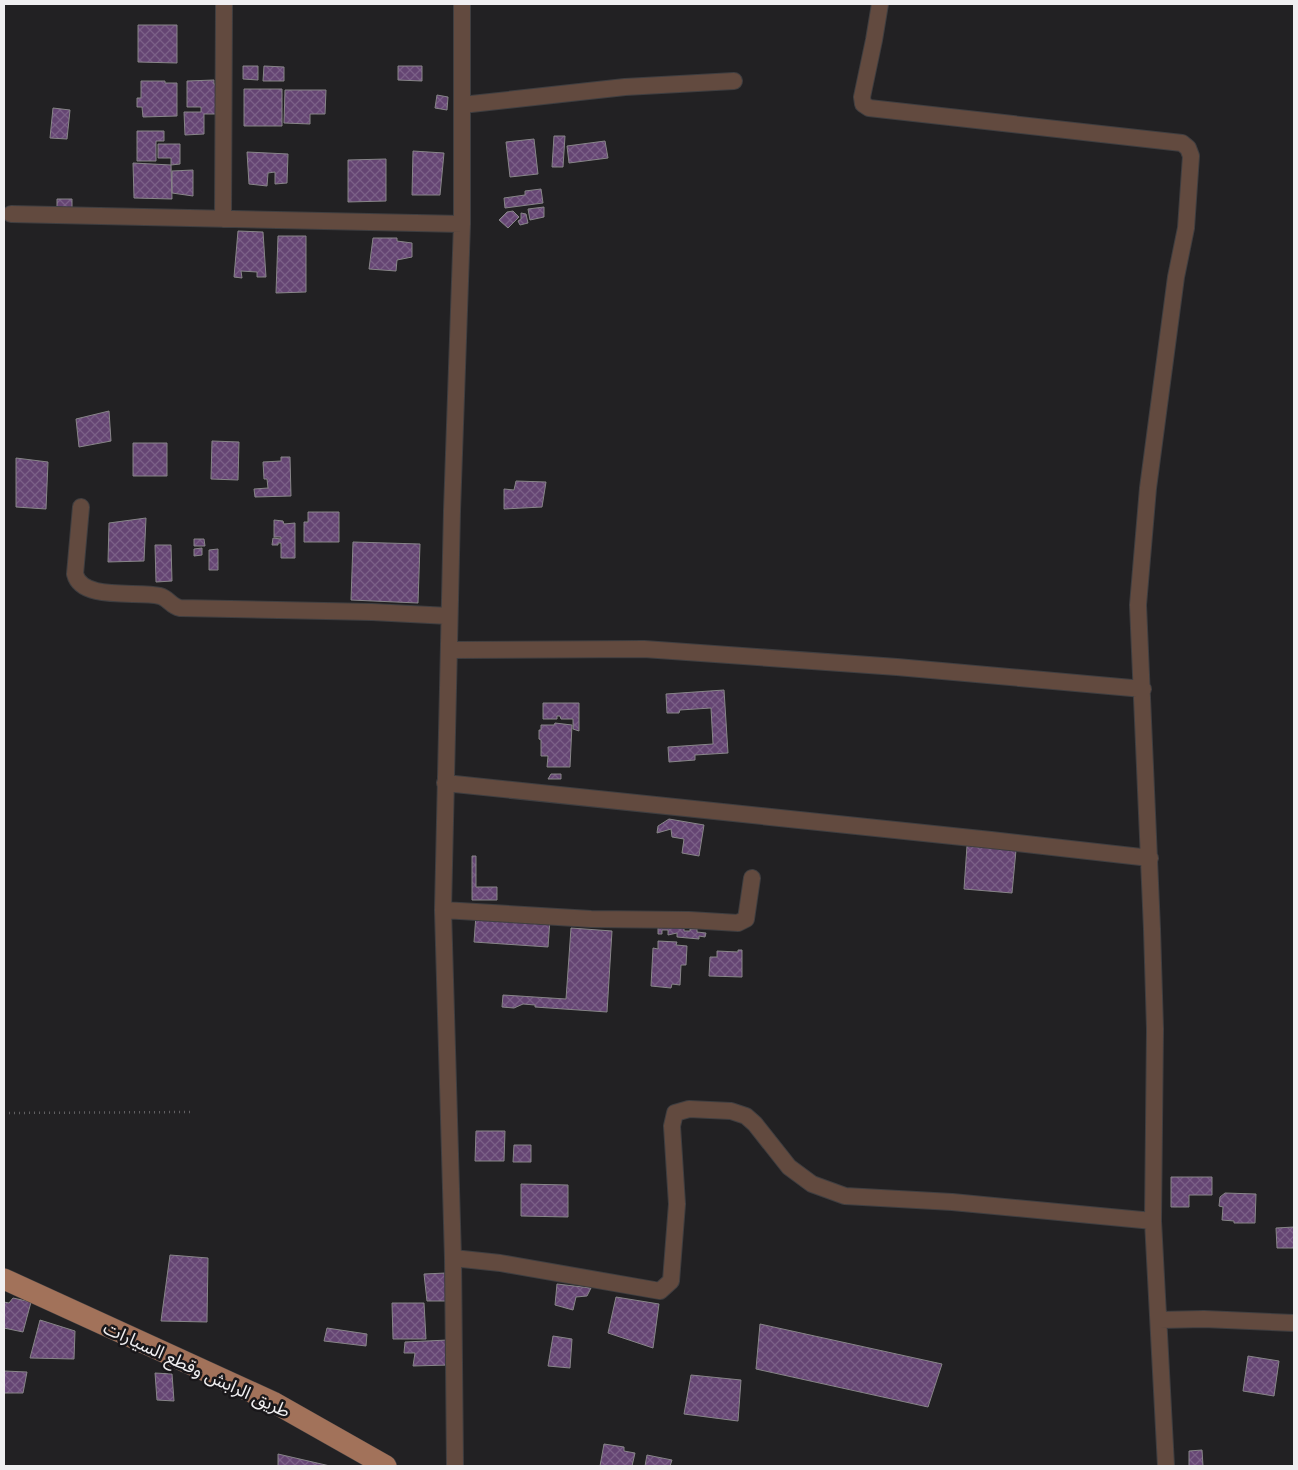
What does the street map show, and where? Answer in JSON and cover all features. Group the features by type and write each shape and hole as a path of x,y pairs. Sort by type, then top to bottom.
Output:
{"main road":[{"name":"طريق الرابش وقطع السيارات","path":"4,1279 273,1402 386,1466"}],"street":[{"path":"223,219 224,4"},
{"path":"455,1466 453,1258 443,910 449,616 462,224 462,4"},
{"path":"880,4 862,96 863,104 869,108 1182,143 1188,148 1191,156 1186,228 1176,277 1148,488 1138,605 1150,858 1155,1029 1153,1221 1166,1466"},
{"path":"462,105 625,87 734,81"},
{"path":"11,214 462,224"},
{"path":"81,507 75,574 76,579 82,586 90,589 111,593 161,596 174,607 180,608 372,612 449,616"},
{"path":"449,650 644,650 897,667 1143,689"},
{"path":"445,783 1150,858"},
{"path":"443,910 592,919 689,920 738,923 746,919 752,878"},
{"path":"453,1258 500,1263 660,1291 671,1281 678,1204 672,1126 675,1113 689,1109 731,1111 746,1116 755,1124 789,1167 812,1184 845,1196 952,1202 1153,1221"},
{"path":"1159,1320 1204,1319 1294,1323"}],"path":[{"path":"4,1114 191,1112"}],"building":[{"path":"138,25 177,25 177,63 138,62"},
{"path":"243,66 258,66 258,80 243,79"},
{"path":"264,66 284,67 284,81 263,81"},
{"path":"398,66 422,66 422,81 398,80"},
{"path":"214,80 214,84 220,84 221,114 204,114 204,134 185,135 184,112 201,112 201,107 187,107 187,81"},
{"path":"141,81 177,83 177,116 143,117 142,107 137,107 137,98 141,98"},
{"path":"244,89 282,89 282,126 244,126"},
{"path":"285,90 326,90 325,114 310,114 310,124 284,123"},
{"path":"437,95 448,97 447,110 435,108"},
{"path":"53,108 70,110 67,139 50,138"},
{"path":"137,131 164,131 164,141 156,141 156,161 137,161"},
{"path":"554,136 565,136 563,167 552,167"},
{"path":"534,139 538,174 510,177 506,142"},
{"path":"605,141 608,158 569,163 567,146"},
{"path":"158,144 180,144 180,164 171,165 171,158 158,158"},
{"path":"413,151 444,153 440,195 412,195"},
{"path":"247,152 288,154 287,183 275,184 275,172 268,173 267,186 249,184"},
{"path":"386,159 386,201 348,202 348,160"},
{"path":"133,163 171,165 172,199 134,198"},
{"path":"193,170 193,196 172,193 172,171"},
{"path":"541,189 543,203 505,208 504,198 525,195 525,191"},
{"path":"57,199 72,199 72,208 57,208"},
{"path":"544,207 544,217 530,220 528,209"},
{"path":"513,211 519,217 508,228 499,220 507,212"},
{"path":"521,213 526,214 528,223 520,225 518,221 521,219"},
{"path":"238,231 263,232 266,277 257,277 257,272 241,271 242,278 234,277"},
{"path":"278,236 306,236 306,292 276,293"},
{"path":"373,238 397,238 397,241 412,243 412,257 397,260 396,271 369,269"},
{"path":"109,411 111,441 79,447 76,419"},
{"path":"212,441 239,442 238,480 211,479"},
{"path":"133,443 167,443 167,476 133,476"},
{"path":"281,457 290,457 291,496 255,497 254,489 268,488 267,479 264,479 263,462 281,461"},
{"path":"16,458 48,462 46,509 16,507"},
{"path":"516,481 546,482 542,507 504,509 504,489 514,490"},
{"path":"308,512 339,512 339,542 304,542 304,522 308,522"},
{"path":"146,518 144,561 108,562 109,523"},
{"path":"274,520 283,521 284,524 295,523 295,558 281,558 281,543 272,545 273,538 281,539 281,537 274,537"},
{"path":"194,539 204,539 205,546 194,546"},
{"path":"353,542 420,544 418,603 351,600"},
{"path":"155,545 171,545 172,581 156,582"},
{"path":"202,548 202,555 194,556 194,549"},
{"path":"218,549 218,570 209,570 209,550"},
{"path":"724,690 728,753 695,755 695,760 669,762 668,747 713,744 711,708 680,710 679,713 667,713 666,694"},
{"path":"543,703 579,703 579,731 573,729 573,719 561,719 560,716 557,716 557,719 543,719"},
{"path":"555,723 572,725 570,767 547,767 548,756 541,756 539,730 541,730 541,725 554,725"},
{"path":"551,774 561,774 561,779 548,779"},
{"path":"669,819 704,825 699,856 682,853 684,839 672,837 671,829 657,833 658,826"},
{"path":"967,846 1000,849 1000,847 1016,850 1012,893 964,889"},
{"path":"472,856 476,856 476,887 497,887 497,900 472,900"},
{"path":"476,915 550,919 548,947 474,942"},
{"path":"658,926 684,927 684,931 697,929 697,932 706,933 705,937 699,936 699,939 677,937 677,933 668,935 668,930 662,930 662,934 658,934"},
{"path":"571,928 612,931 607,1012 535,1007 535,1005 523,1004 514,1008 502,1007 503,995 566,999"},
{"path":"658,941 677,942 676,945 687,946 686,965 681,965 680,985 672,984 671,988 651,986 653,948 658,949"},
{"path":"738,950 742,950 742,977 709,976 710,957 717,957 717,951 738,952"},
{"path":"476,1131 505,1131 504,1161 475,1161"},
{"path":"514,1145 531,1145 531,1162 513,1162"},
{"path":"1171,1177 1212,1177 1212,1195 1189,1195 1189,1207 1171,1207"},
{"path":"521,1184 568,1185 568,1217 521,1216"},
{"path":"1225,1193 1256,1194 1255,1223 1234,1223 1234,1221 1222,1220 1223,1207 1219,1206 1220,1197"},
{"path":"1294,1227 1294,1248 1277,1248 1276,1228"},
{"path":"170,1255 208,1258 207,1322 161,1321"},
{"path":"446,1273 448,1301 427,1301 424,1274"},
{"path":"557,1284 591,1288 587,1296 576,1297 573,1310 555,1305"},
{"path":"616,1297 659,1304 653,1348 608,1333"},
{"path":"13,1298 31,1302 23,1332 4,1328 4,1302 9,1303"},
{"path":"392,1303 424,1303 426,1339 393,1339"},
{"path":"40,1320 75,1331 74,1359 30,1358"},
{"path":"760,1324 942,1364 928,1407 756,1369"},
{"path":"327,1328 367,1334 366,1346 324,1341"},
{"path":"553,1336 572,1339 570,1368 548,1366"},
{"path":"448,1340 449,1365 413,1366 415,1353 404,1353 405,1342"},
{"path":"1248,1356 1279,1361 1274,1396 1243,1391"},
{"path":"4,1371 27,1372 23,1393 4,1393"},
{"path":"155,1373 172,1374 174,1401 157,1400"},
{"path":"691,1375 741,1380 738,1421 684,1414"},
{"path":"604,1444 624,1447 624,1451 635,1453 632,1466 600,1466"},
{"path":"1202,1450 1203,1466 1189,1466 1189,1451"},
{"path":"278,1454 330,1466 278,1466"},
{"path":"647,1455 672,1460 670,1466 645,1466"}]}
